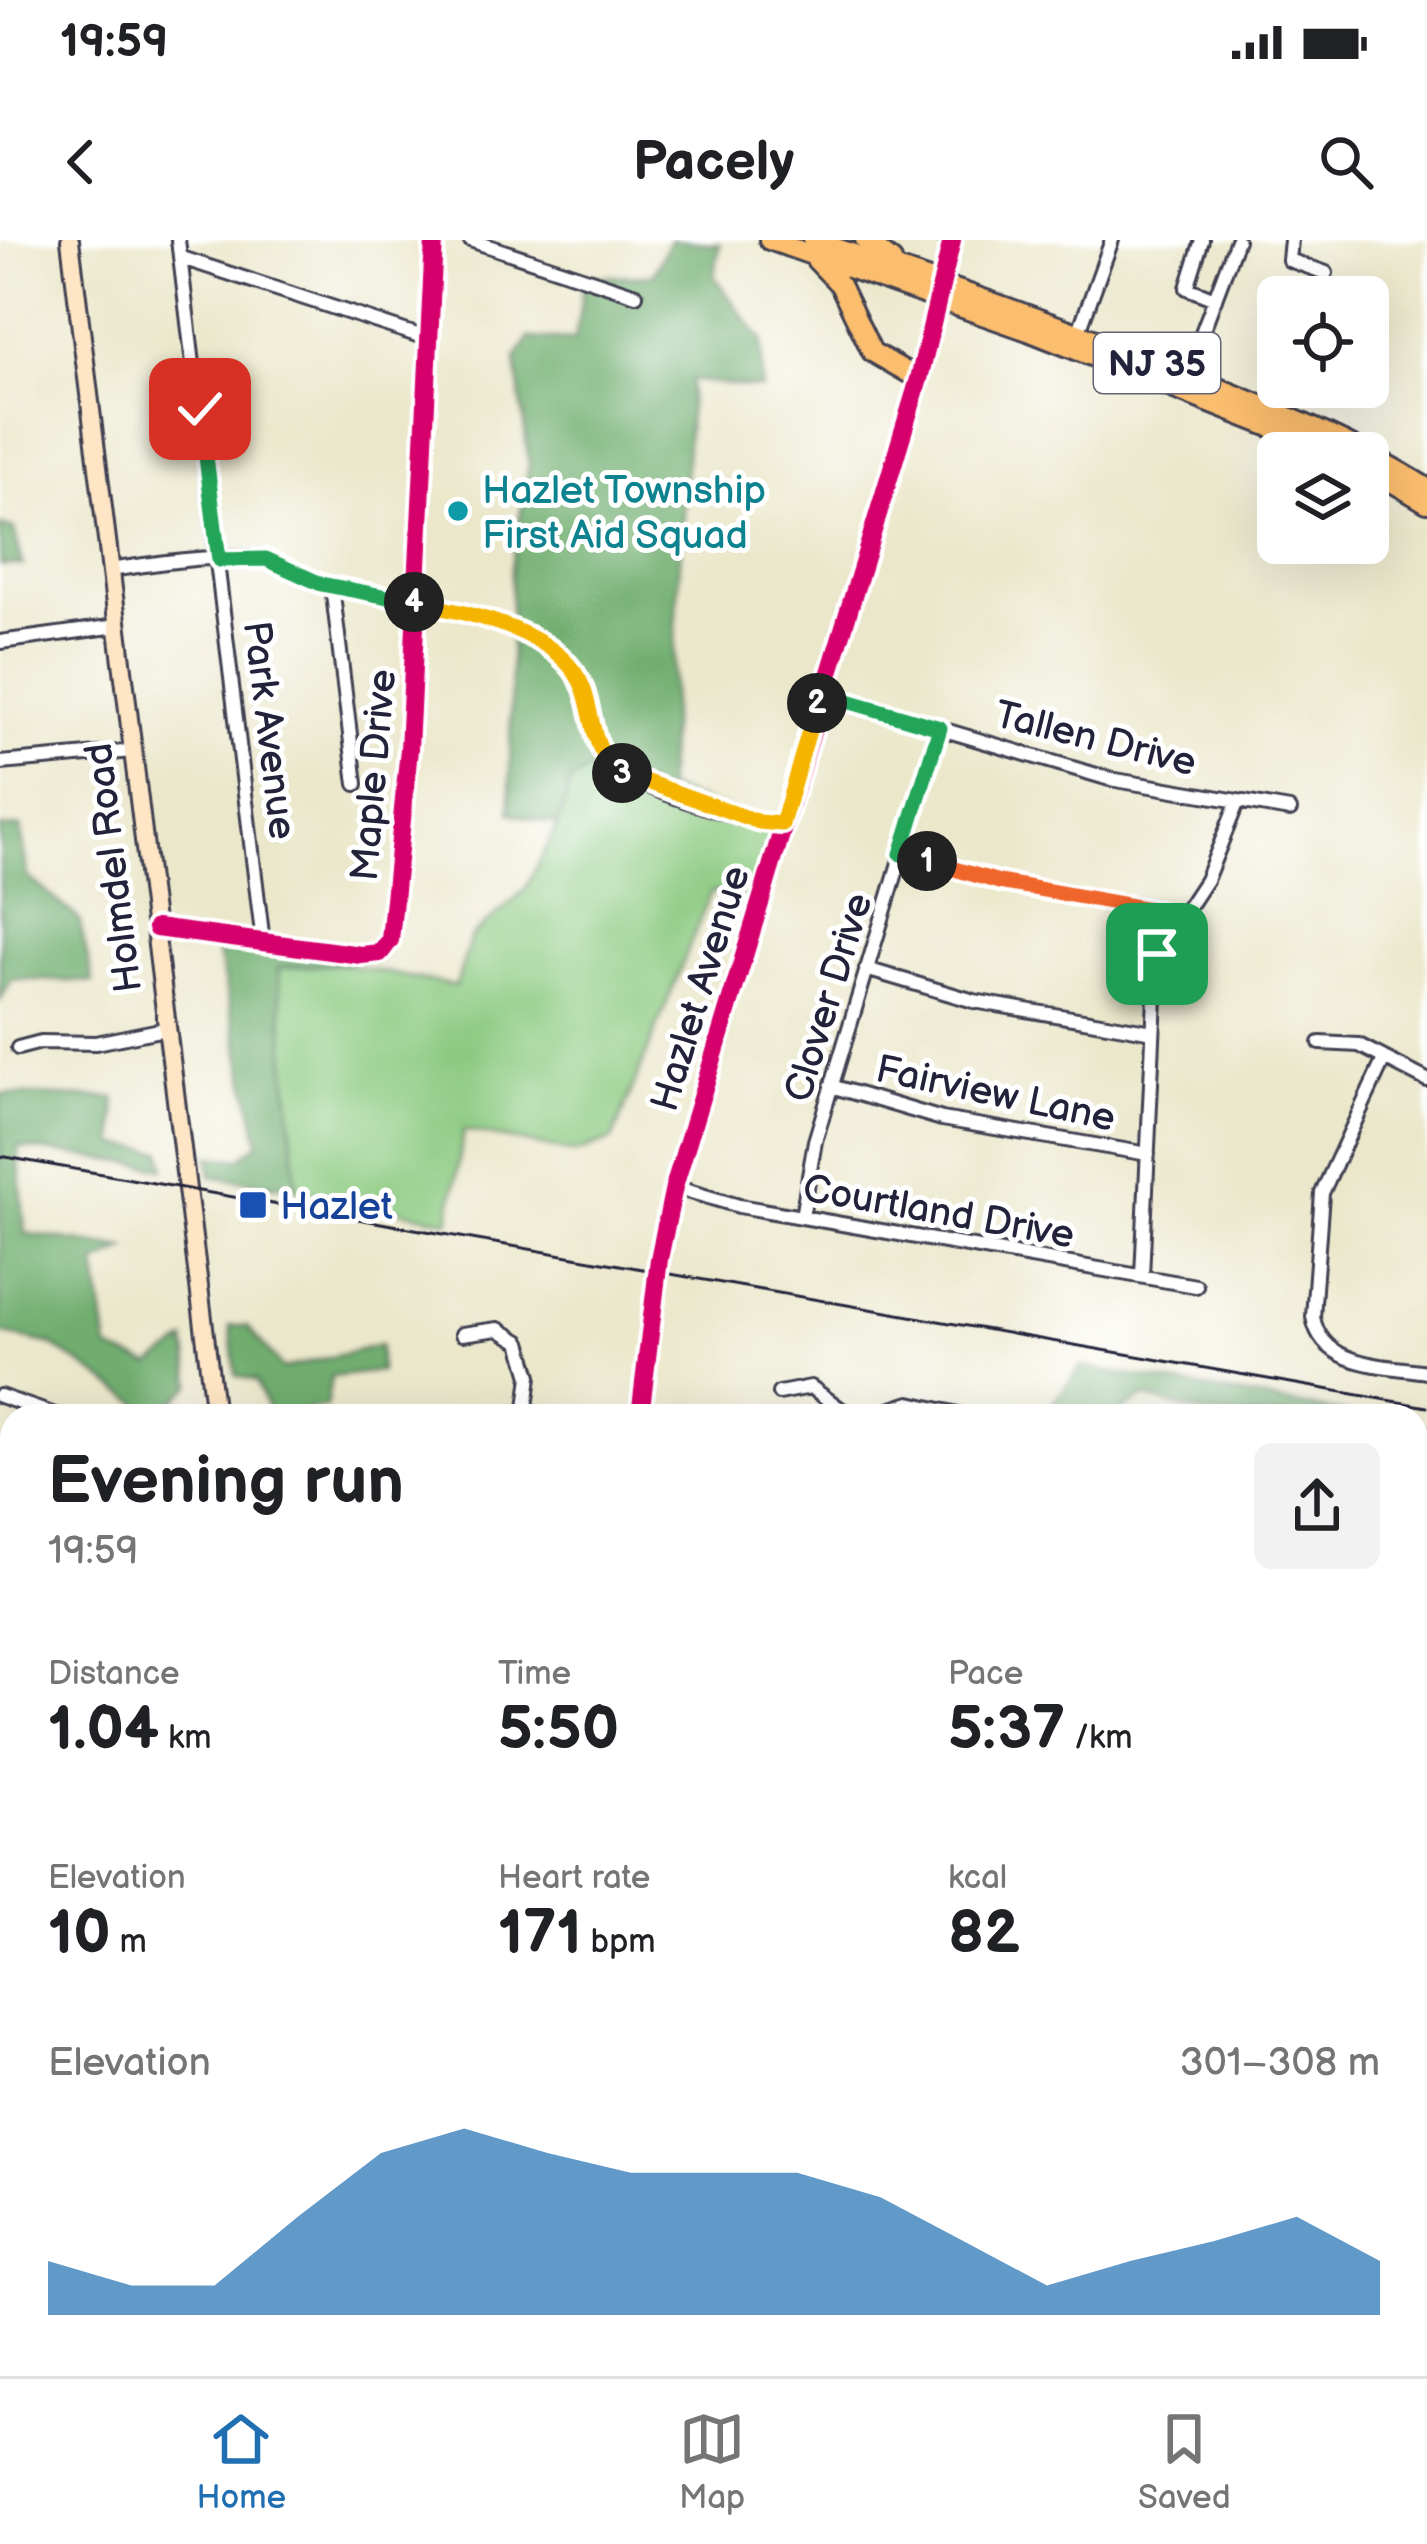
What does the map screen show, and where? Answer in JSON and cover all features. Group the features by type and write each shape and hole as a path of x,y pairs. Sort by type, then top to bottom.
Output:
{"highway":[{"name":"NJ 35","path":"769,240 900,267 940,290 1285,432"},
{"path":"865,240 900,267"},
{"name":"NJ 35","path":"813,248 1078,331 1332,434 1427,488"},
{"path":"813,248 840,285 872,352 919,379"},
{"path":"1389,480 1427,503"}],"main road":[{"name":"Holmdel Road","path":"70,240 213,1404"}],"street":[{"name":"Park Avenue","path":"178,240 263,942"},
{"name":"Maple Drive","path":"263,942 380,953 392,928 417,603 434,240"},
{"path":"470,240 636,295"},
{"path":"1078,331 1112,240"},
{"path":"1202,240 1187,288 1215,299"},
{"path":"1186,375 1237,240"},
{"path":"1291,240 1289,260 1326,273"},
{"name":"Hazlet Avenue","path":"641,1404 659,1259 674,1187 820,693 919,379 950,243"},
{"path":"182,258 429,339"},
{"path":"110,570 266,559 332,586 417,603 530,638 559,655 582,684 599,750 621,772 759,822 782,824"},
{"path":"332,586 356,784"},
{"path":"0,642 117,626"},
{"name":"Tallen Drive","path":"820,693 1109,779 1290,810"},
{"name":"Clover Drive","path":"802,1217 831,1086 940,728"},
{"path":"1,763 132,752"},
{"path":"1142,1276 1157,954 1175,920 1206,880 1238,801"},
{"path":"901,854 999,882 1152,909 1175,920"},
{"path":"156,928 263,942"},
{"path":"866,969 974,1001 1153,1032"},
{"path":"18,1048 41,1042 96,1043 165,1029"},
{"path":"1320,1043 1347,1041 1427,1080"},
{"path":"1384,1058 1322,1193 1313,1317 1318,1335 1336,1354 1427,1372"},
{"name":"Fairview Lane","path":"831,1086 942,1119 1148,1154"},
{"name":"Courtland Drive","path":"674,1187 802,1217 1196,1286"},
{"path":"462,1334 484,1327 520,1342 530,1376 526,1404"},
{"path":"779,1393 811,1387 834,1404"}],"green space":[{"path":"670,240 720,244 714,277 762,340 762,389 691,380 666,793 599,765 571,781 558,825 510,813 511,568 529,464 516,359 529,338 575,340 585,277 653,275"},
{"path":"0,525 14,529 23,565 0,565"},
{"path":"599,764 743,816 771,832 752,895 711,892 612,1140 576,1153 464,1130 449,1221 297,1189 278,968 341,964 456,986 471,937 525,890 558,825 571,781"},
{"path":"21,827 28,877 79,919 93,982 12,979 0,1000 0,828"},
{"path":"214,934 381,959 278,968 297,1189 211,1176 209,1156 240,1159 259,1142"},
{"path":"0,1094 115,1098 116,1145 162,1151 165,1168 18,1147 25,1233 126,1249 96,1264 108,1349 151,1365 186,1341 192,1384 171,1404 140,1404 52,1345 0,1333"},
{"path":"230,1326 247,1326 283,1369 380,1345 380,1371 331,1377 326,1404 266,1404 256,1381 236,1375"},
{"path":"1081,1367 1293,1404 1169,1404 1144,1397 1133,1404 1052,1404"}],"railway":[{"path":"0,1156 1410,1404"}],"cycle path":[{"path":"156,928 361,955 380,953 390,940 409,749 434,240"},
{"path":"641,1404 659,1259 674,1187 919,379 952,240"}],"place":[{"name":"Hazlet Township First Aid Squad","path":"458,511"},
{"name":"Hazlet","path":"253,1205"}],"route":[{"path":"200,409 219,560 274,561 321,584 444,608 546,645 575,672 596,742 613,767 636,781 759,822 782,824 820,693 940,728 901,854 999,882 1160,911 1175,920 1157,954"}]}
